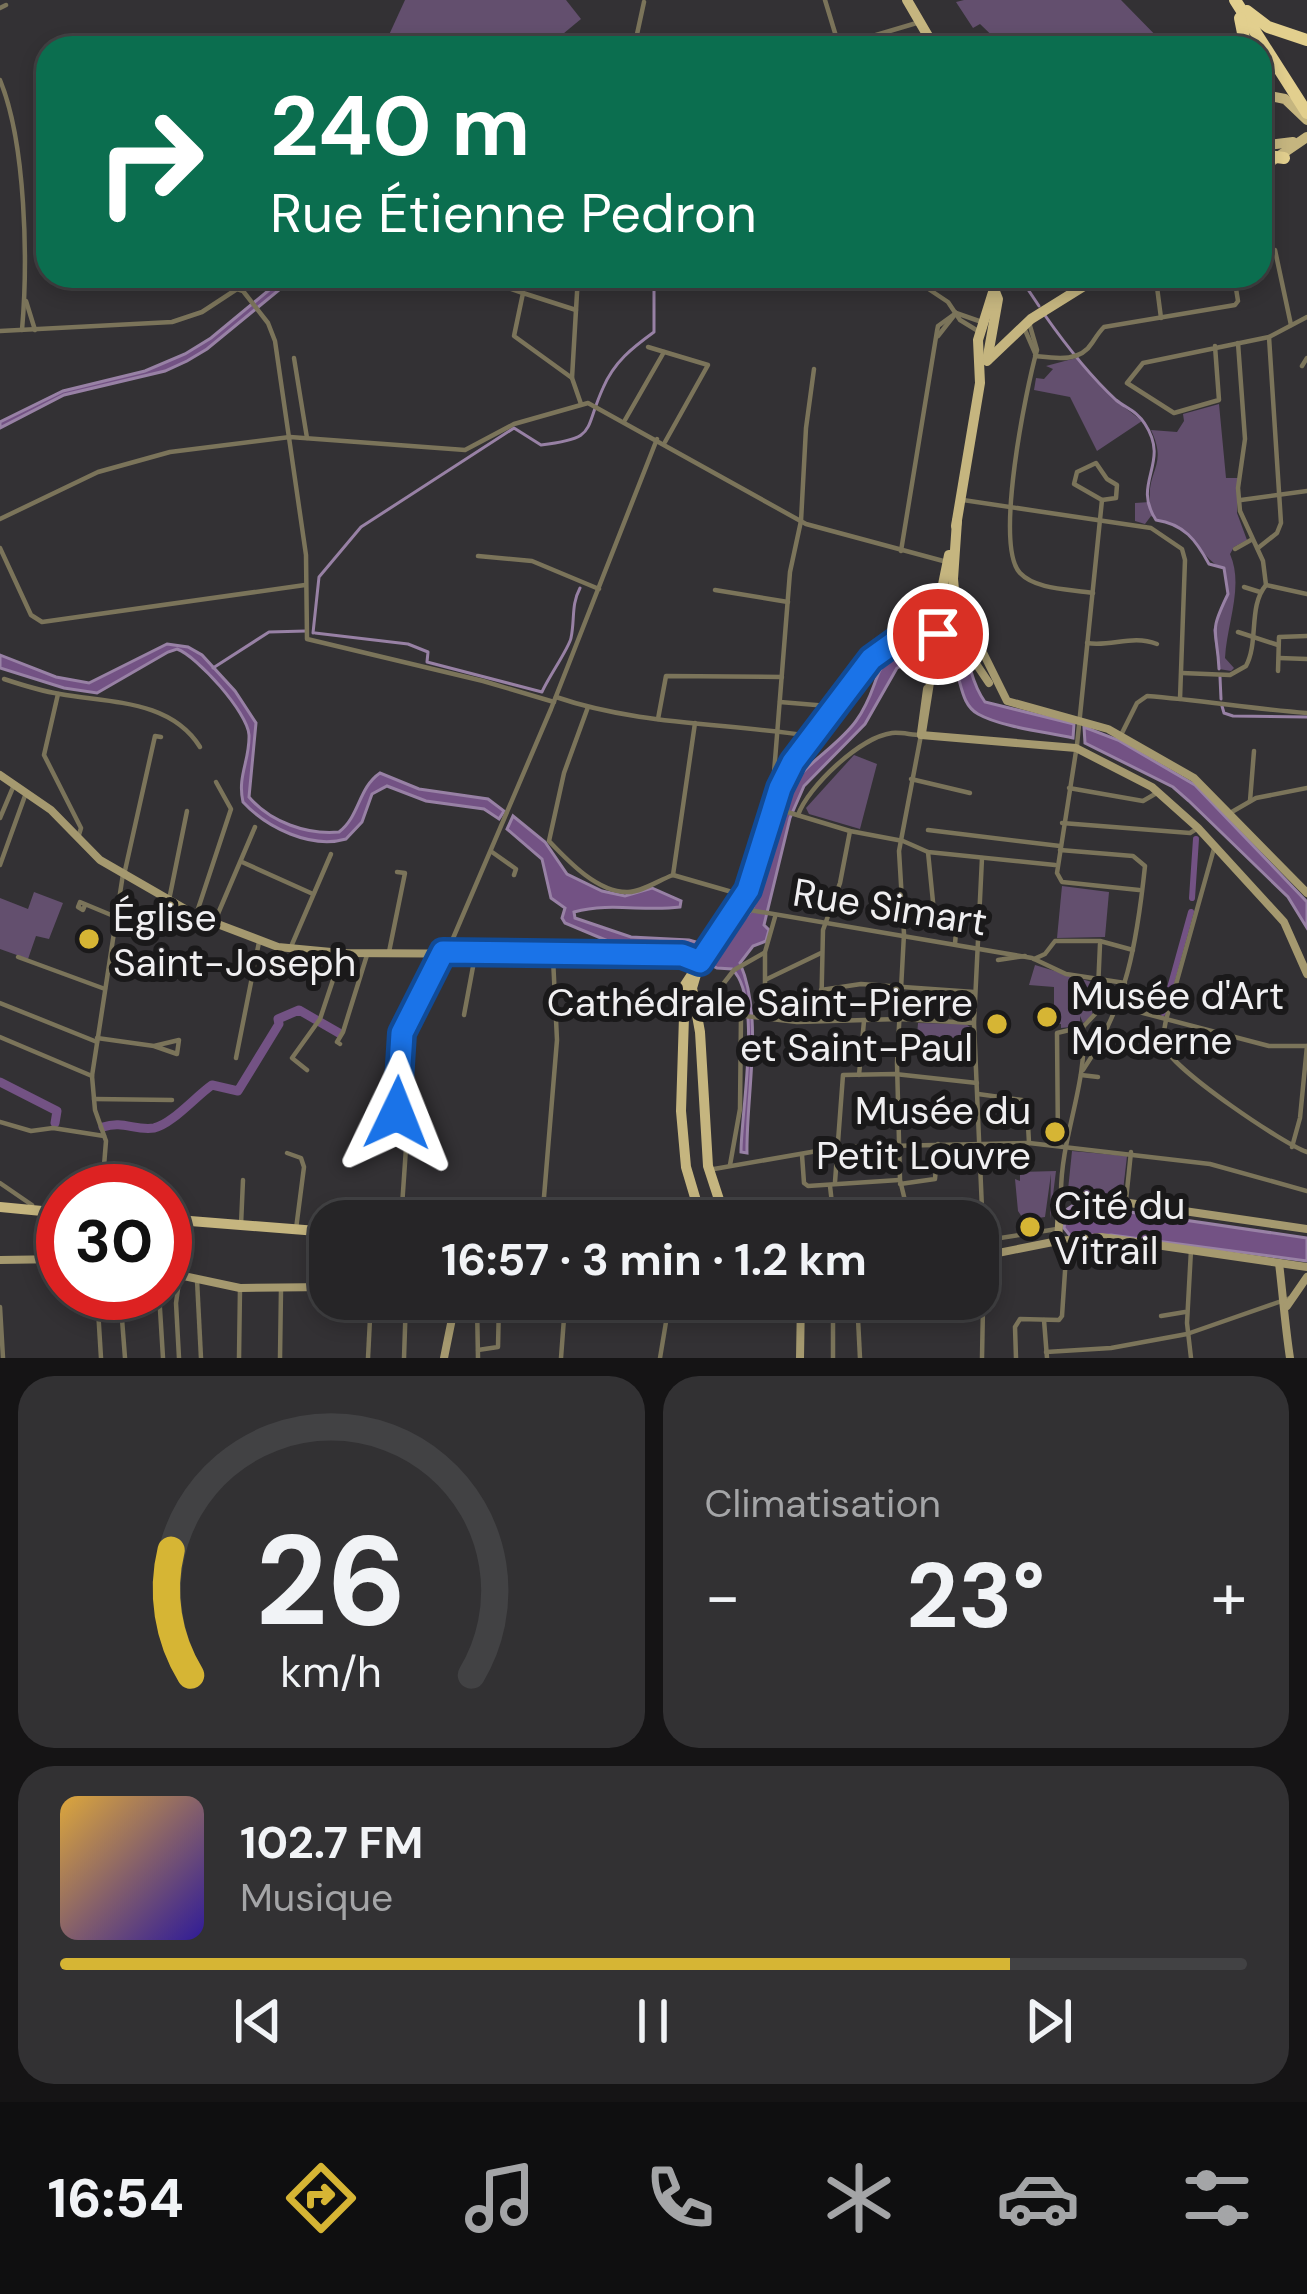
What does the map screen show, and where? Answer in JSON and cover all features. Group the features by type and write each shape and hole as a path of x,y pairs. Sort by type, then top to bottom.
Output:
{"highway":[{"path":"1239,5 1268,27 1307,40"},
{"path":"1239,5 1244,36"},
{"path":"1239,5 1259,36"},
{"path":"1272,56 1307,117"},
{"path":"1280,68 1307,102"}],"main road":[{"path":"907,0 929,36"},
{"path":"1272,96 1285,99 1307,117"},
{"path":"1272,164 1298,148"},
{"path":"994,288 962,500 937,614 921,735 1077,747 1157,791 1215,845 1284,922 1307,974"},
{"path":"984,363 1034,318 1081,288"},
{"path":"988,324 1034,318"},
{"path":"988,324 1012,337"},
{"path":"686,980 743,909 777,786 793,762 871,659 896,641 935,631 955,617 957,521"},
{"path":"958,601 1006,701"},
{"path":"935,631 961,640 1006,701 1121,735 1194,778 1307,893"},
{"path":"0,775 50,810 100,860 196,915 259,942 342,953 685,956 702,960"},
{"path":"685,956 694,1011 680,1089 686,1167 696,1200"},
{"path":"702,960 692,988 708,1170 719,1200"},
{"path":"1063,1242 1053,1229 1061,1192 1307,1228"},
{"path":"0,1211 35,1210"},
{"path":"0,1211 36,1214"},
{"path":"192,1224 309,1231"},
{"path":"192,1225 309,1233"},
{"path":"999,1254 1101,1238 1307,1268"},
{"path":"0,1260 36,1259"},
{"path":"1279,1263 1288,1301 1285,1323 1290,1358"},
{"path":"192,1278 240,1288 309,1288"},
{"path":"1288,1301 1305,1283"},
{"path":"444,1358 450,1320"},
{"path":"797,1320 798,1358"},
{"path":"798,1358 799,1320"}],"street":[{"path":"824,0 835,36"},
{"path":"637,36 644,2"},
{"path":"875,36 921,22"},
{"path":"0,80 15,131 26,298 22,330"},
{"path":"1272,250 1291,325"},
{"path":"510,288 577,310"},
{"path":"578,288 572,378 580,404"},
{"path":"927,288 948,302 966,325 988,324"},
{"path":"1157,288 1162,318"},
{"path":"1035,356 1076,355 1089,349 1104,327 1235,304 1236,288"},
{"path":"0,332 186,319 237,290 255,306 275,341 306,555 305,623 311,643 589,707 813,736"},
{"path":"523,292 514,336 572,378"},
{"path":"26,298 35,330"},
{"path":"956,313 988,324"},
{"path":"902,550 938,336 956,313"},
{"path":"1215,346 1219,396 1214,404 1174,413 1127,383 1137,365 1215,346 1270,337 1307,317"},
{"path":"1034,318 1035,356 1009,508 1011,557 1033,582 1093,593"},
{"path":"1257,548 1281,528 1270,337"},
{"path":"1182,673 1234,674 1246,666 1256,638 1260,592 1266,585 1264,561 1238,500 1245,439 1238,343"},
{"path":"649,347 708,365 664,444"},
{"path":"625,421 664,352"},
{"path":"294,358 307,438"},
{"path":"1302,366 1307,358"},
{"path":"777,786 788,602 801,521 814,369"},
{"path":"0,519 98,472 170,452 290,436 465,450 514,424 580,404 597,405 801,521 826,532 902,550 947,569 958,601"},
{"path":"402,1200 406,1148 397,1111 402,1033 490,851 613,560 657,440"},
{"path":"1096,463 1118,488 1116,498 1102,500 1073,481 1077,472 1096,463"},
{"path":"1238,500 1307,491"},
{"path":"962,500 1154,529 1184,552 1180,699"},
{"path":"1102,500 1077,747 1058,865 1062,882 1139,890"},
{"path":"1235,549 1252,539"},
{"path":"0,548 31,615 42,622 305,585"},
{"path":"478,556 532,561 599,589"},
{"path":"1266,585 1307,593"},
{"path":"1244,587 1260,592"},
{"path":"715,590 788,602"},
{"path":"1238,632 1278,644"},
{"path":"1278,671 1282,635 1307,635"},
{"path":"1087,643 1103,646 1131,638 1156,644"},
{"path":"1279,658 1307,659"},
{"path":"658,719 666,676 782,676"},
{"path":"4,679 157,712 192,734 200,746"},
{"path":"58,694 44,755 81,828 78,838"},
{"path":"1121,735 1141,698 1217,701 1258,711 1307,713"},
{"path":"780,702 835,706"},
{"path":"589,707 564,773 549,842 571,863 612,889 634,892 673,875 745,896"},
{"path":"673,875 695,723"},
{"path":"103,1164 104,1136 92,1076 124,874 158,725"},
{"path":"796,815 803,801 853,751 891,734 921,735 899,841 904,934 897,1074 904,1200"},
{"path":"1250,801 1254,751"},
{"path":"911,778 970,793"},
{"path":"196,915 231,809 216,782"},
{"path":"0,818 14,784"},
{"path":"1069,788 1143,801 1157,791"},
{"path":"1230,813 1250,801 1307,788"},
{"path":"50,810 62,792"},
{"path":"0,865 26,793"},
{"path":"773,808 928,851 1058,865"},
{"path":"169,900 187,811"},
{"path":"1062,823 1190,832 1198,828"},
{"path":"214,923 255,827"},
{"path":"928,830 1137,857 1144,866 1125,983 1099,1047 1083,1072 1062,1146"},
{"path":"821,1021 820,953 850,831"},
{"path":"1215,845 1166,1021 1165,1046 1177,1063 1292,1147 1307,1152"},
{"path":"490,851 516,869 514,875"},
{"path":"928,851 934,912 957,920 955,944"},
{"path":"290,949 332,854"},
{"path":"979,1200 974,992 982,858"},
{"path":"241,862 313,894"},
{"path":"389,952 405,873 397,872"},
{"path":"1126,891 1137,908"},
{"path":"85,904 116,917"},
{"name":"Rue Simart","path":"743,909 1025,956 1066,974 1125,983"},
{"path":"765,1018 766,952 775,917"},
{"path":"1034,958 1046,954 1055,941 1100,941 1132,950"},
{"path":"1061,1192 1057,1033 1082,1027 1097,1012 1100,941"},
{"path":"236,1058 259,942"},
{"path":"340,1044 368,952"},
{"path":"694,1011 734,970 766,952"},
{"path":"307,1070 292,1058 319,1021 342,953"},
{"path":"464,1016 476,953"},
{"path":"767,979 820,953"},
{"path":"544,1200 557,1041 553,954"},
{"path":"998,960 1025,956"},
{"path":"18,957 106,989"},
{"path":"821,990 861,984 974,992"},
{"path":"0,1003 97,1040 154,1046"},
{"path":"1118,1006 1269,1046 1307,1046 1300,1118 1292,1147"},
{"path":"694,1011 821,1021 974,1024"},
{"path":"729,1167 740,1109 746,1016"},
{"path":"859,1075 864,1020"},
{"path":"1082,1027 1083,1072"},
{"path":"0,1037 92,1076"},
{"path":"1083,1072 1098,1077"},
{"path":"830,1200 842,1076 897,1074 977,1083"},
{"path":"977,1094 1022,1100 1028,1107 1029,1143"},
{"path":"94,1099 172,1100"},
{"path":"0,1122 31,1132 53,1128 104,1136"},
{"path":"708,1170 837,1148 1029,1143 1131,1152 1230,1168 1307,1191"},
{"path":"802,1155 806,1185 900,1182 935,1179 938,1144"},
{"path":"1126,1203 1131,1152"},
{"path":"287,1153 298,1155 304,1167 296,1229"},
{"path":"241,1226 243,1180"},
{"path":"0,1183 25,1197 35,1210"},
{"path":"999,1238 1053,1229"},
{"path":"1016,1358 1017,1322 1061,1318 1063,1242"},
{"path":"1191,1250 1187,1334 1192,1358"},
{"path":"196,1279 201,1358"},
{"path":"239,1358 240,1288"},
{"path":"280,1289 280,1358"},
{"path":"1044,1320 1047,1355 1187,1334 1288,1301"},
{"path":"0,1307 3,1358"},
{"path":"1161,1316 1187,1311"},
{"path":"99,1320 101,1358"},
{"path":"122,1320 125,1358"},
{"path":"161,1320 163,1358"},
{"path":"177,1320 179,1358"},
{"path":"368,1358 370,1320"},
{"path":"404,1358 405,1320"},
{"path":"477,1320 478,1354 498,1347 499,1320"},
{"path":"561,1358 565,1320"},
{"path":"667,1320 660,1357 673,1358"},
{"path":"832,1358 833,1320"},
{"path":"858,1320 860,1358"},
{"path":"982,1320 982,1358"}],"shaded area":[{"path":"405,0 566,0 581,19 560,36 388,36"},
{"path":"1121,0 1156,36 992,36 980,24 973,28 956,2"},
{"path":"271,288 281,288 187,361 165,371 64,395 0,428 0,422 63,391 145,371 211,338"},
{"path":"1076,358 1142,421 1097,451 1070,397 1034,390 1036,378 1044,379 1053,369 1046,366"},
{"path":"1219,404 1226,478 1238,478 1237,513 1247,540 1230,554 1235,592 1225,658 1234,668 1231,671 1219,669 1213,630 1227,593 1225,570 1177,526 1151,516 1145,524 1135,521 1135,503 1150,502 1158,452 1151,430 1177,432 1183,414"},
{"path":"927,638 956,646 963,653 985,702 1074,724 1073,738 978,714 968,705 956,670 940,657 897,668 865,724 804,786 790,818 764,925 769,930 766,941 753,946 740,963 752,1032 747,1153 741,1152 748,1029 741,983 732,969 717,968 707,963 709,959 685,950 615,944 565,923 565,908 551,898 542,859 507,829 513,816 545,842 567,874 602,891 625,896 652,888 681,901 680,907 588,909 574,912 575,918 631,937 689,940 717,948 756,901 778,814 791,787 856,721 885,662"},
{"path":"167,644 202,655 256,723 249,797 278,820 302,829 339,832 380,773 419,789 488,799 504,811 499,819 484,809 426,801 387,786 372,794 362,822 346,839 304,839 277,828 243,802 249,744 246,725 220,686 186,654 177,649 168,652 97,693 0,668 0,655 56,677 89,683"},
{"path":"1084,727 1118,740 1195,785 1307,902 1307,928 1288,897 1189,801 1173,787 1085,743"},
{"path":"854,755 877,764 860,829 809,814 806,808"},
{"path":"1062,886 1109,892 1105,937 1057,938"},
{"path":"34,892 63,903 49,939 36,936 28,959 0,949 0,898 28,909"},
{"path":"1035,965 1095,983 1092,1016 1083,1023 1080,1016 1080,1026 1054,1024 1054,987 1029,985"},
{"path":"918,1023 966,1024 970,1053 916,1050"},
{"path":"1072,1151 1127,1156 1122,1199 1068,1190"},
{"path":"1056,1171 1050,1219 1051,1174 1045,1217 1024,1220 1018,1211 1015,1179 1020,1181 1020,1172"},
{"path":"1075,1204 1307,1238 1307,1261 1111,1235 1072,1238 1064,1228 1066,1210"}],"waterway":[{"path":"313,633 319,577 361,527 514,428 541,445 572,439 586,430 613,371 654,332 654,288"},
{"path":"1027,288 1039,306"},
{"path":"1044,314 1096,380 1145,424 1154,451 1147,495 1156,520 1182,529 1209,564 1224,568 1228,594 1215,631 1219,669"},
{"path":"315,633 408,644 428,652 427,662 542,692 569,643 580,588"},
{"path":"213,668 269,632 306,631"},
{"path":"1220,677 1221,699"},
{"path":"1222,706 1224,713 1233,716 1307,717"},
{"path":"1192,898 1196,839"},
{"path":"1163,1013 1191,912"},
{"path":"1130,988 1145,992 1141,1008 1126,1003 1130,988"},
{"path":"103,1127 154,1128 212,1085 238,1091 278,1019 299,1010 339,1033"},
{"path":"0,1082 57,1111 55,1123"}],"place":[{"name":"Église Saint-Joseph","path":"89,939"},
{"name":"Musée d'Art Moderne","path":"1047,1017"},
{"name":"Cathédrale Saint-Pierre et Saint-Paul","path":"997,1024"},
{"name":"Musée du Petit Louvre","path":"1055,1132"},
{"name":"Cité du Vitrail","path":"1030,1227"}],"route":[{"path":"397,1113 402,1033 443,952 682,955 700,962 748,890 780,788 793,762 871,659 896,641 938,634"}]}
